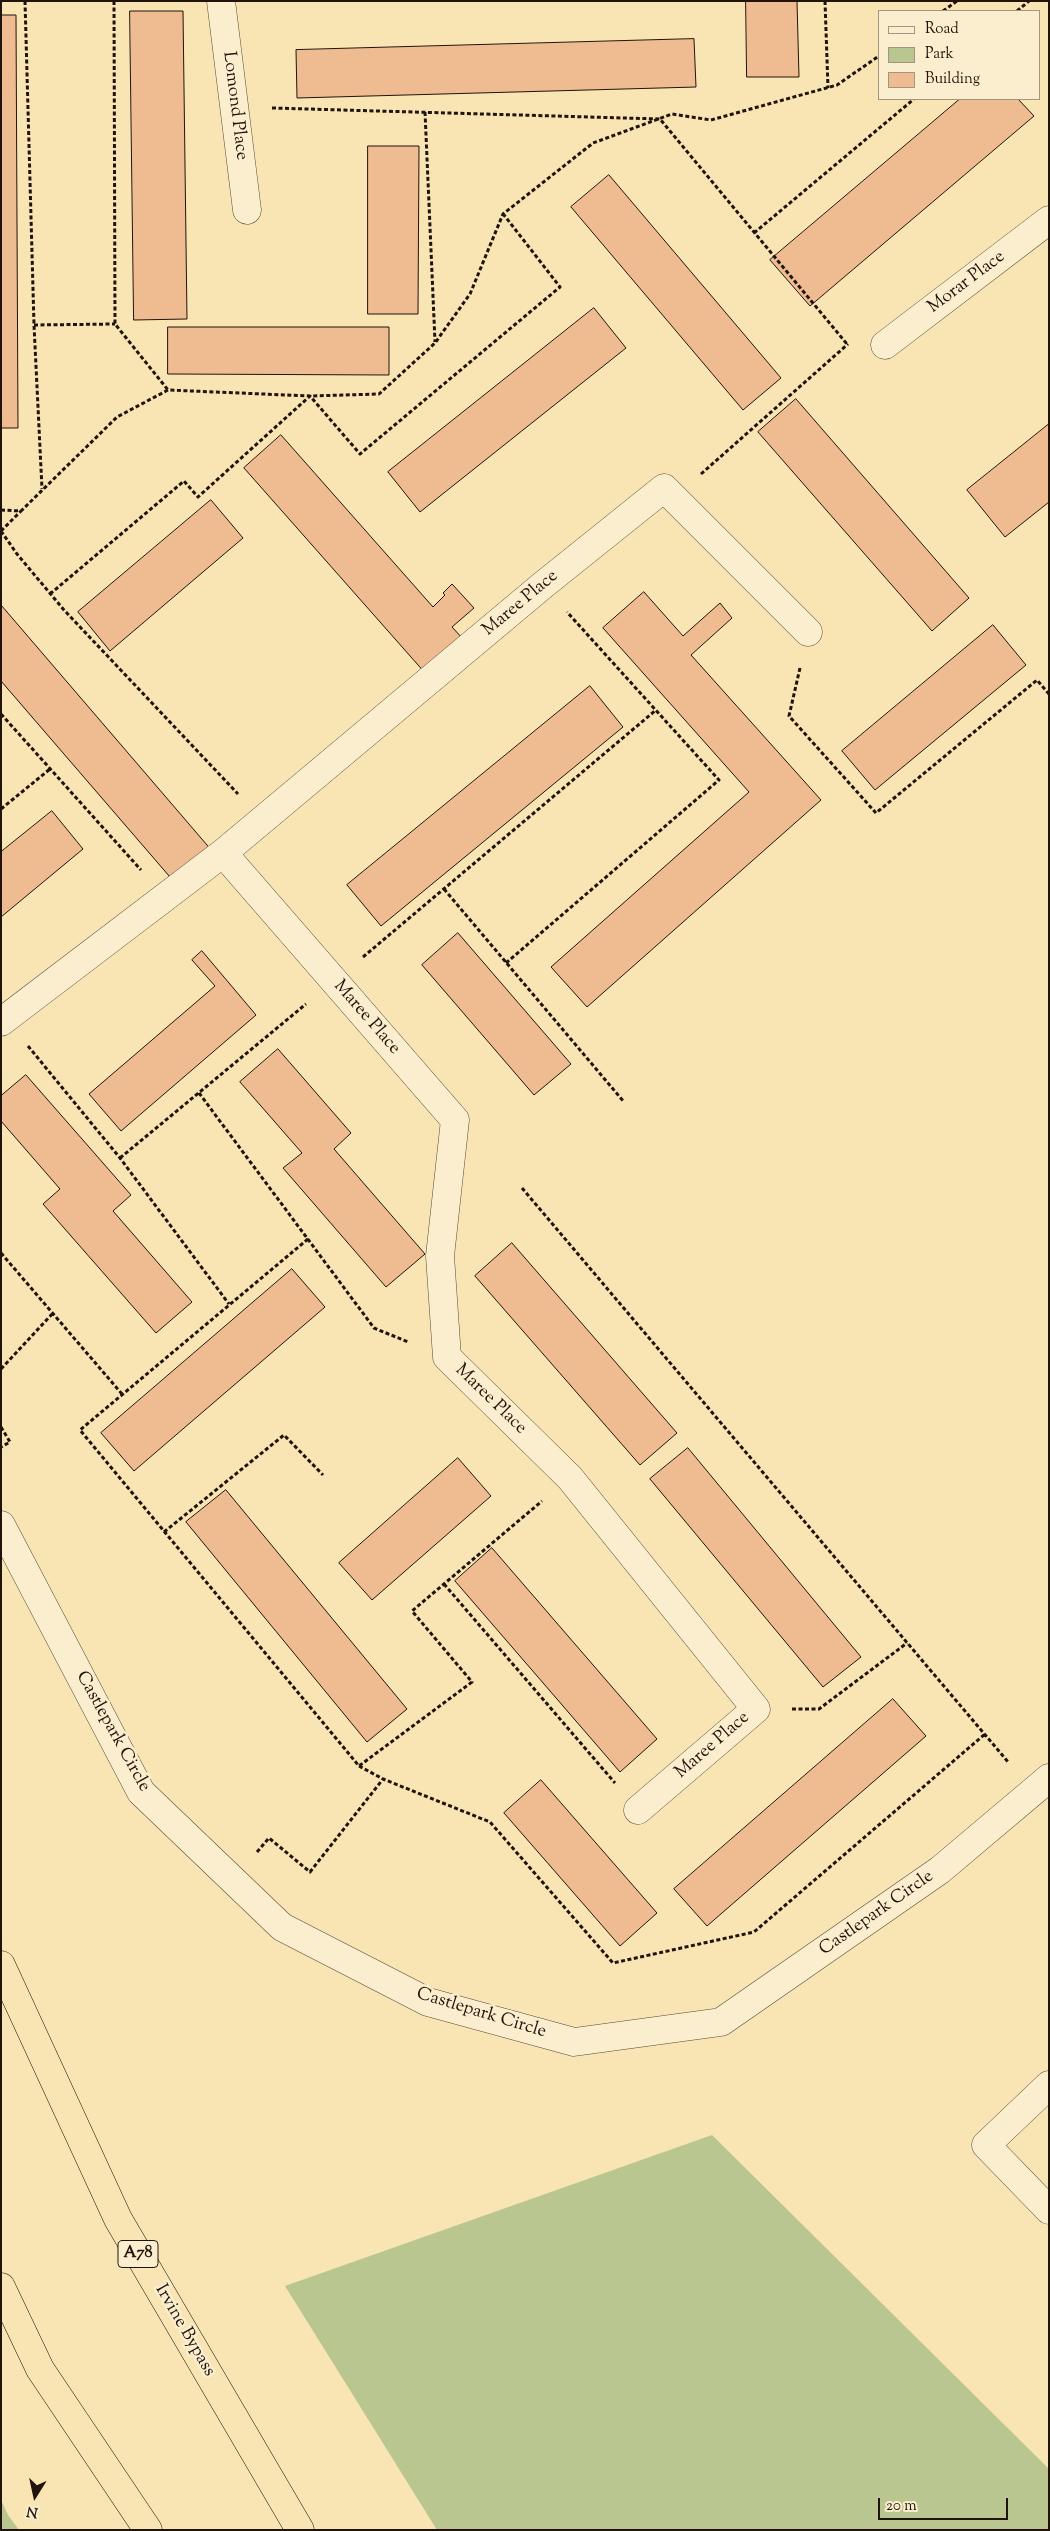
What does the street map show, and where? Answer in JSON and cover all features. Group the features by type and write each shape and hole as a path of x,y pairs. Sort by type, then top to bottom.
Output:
{"highway":[{"name":"Irvine Bypass","path":"1,1965 118,2219 300,2530"},
{"path":"1,2287 40,2369 148,2530"}],"street":[{"name":"Lomond Place","path":"222,1 247,210"},
{"name":"Morar Place","path":"885,345 1049,220"},
{"name":"Maree Place","path":"3,1020 223,853 543,586 664,488 675,498"},
{"path":"675,498 808,632"},
{"name":"Maree Place","path":"223,853 455,1120 440,1256 447,1357 570,1478 756,1709 638,1810"},
{"name":"Castlepark Circle","path":"1,1525 141,1792 282,1927 428,2002 574,2042 721,2022 940,1870 1041,1785"},
{"path":"1049,2084 986,2145 1049,2210"}],"path":[{"path":"25,1 34,324 42,490"},
{"path":"114,1 115,324 168,390"},
{"path":"825,1 828,88"},
{"path":"944,10 957,1"},
{"path":"1019,10 1029,1"},
{"path":"262,820 50,594 1,531 117,417 168,390 310,396 379,394 435,342 470,294 504,214 592,143 672,114 711,120 837,86 878,57"},
{"path":"754,233 913,100"},
{"path":"234,106 660,119 847,344"},
{"path":"426,112 435,342"},
{"path":"310,396 360,454 560,287 504,214"},
{"path":"34,324 115,324"},
{"path":"675,498 856,336 885,345"},
{"path":"50,594 184,481 198,497 310,396"},
{"path":"1,510 21,511"},
{"path":"506,963 719,780 543,586"},
{"path":"808,632 789,716 876,813 1037,680 1049,694"},
{"path":"120,1158 656,710"},
{"path":"1,714 165,896"},
{"path":"1,809 50,769"},
{"path":"444,889 624,1102"},
{"path":"3,1020 120,1158 229,1304"},
{"path":"199,1093 374,1328 447,1357"},
{"path":"522,1188 985,1734 1041,1785"},
{"path":"308,1239 80,1430 359,1766 383,1779 490,1822 613,1964 754,1932 985,1734"},
{"path":"1,1253 122,1394"},
{"path":"1,1369 53,1313"},
{"path":"1,1427 10,1442 1,1447"},
{"path":"164,1532 284,1435 323,1475"},
{"path":"359,1766 472,1682 412,1611 570,1478"},
{"path":"444,1584 638,1810"},
{"path":"756,1709 819,1708 907,1643"},
{"path":"233,1880 269,1838 310,1872 383,1779"}],"green space":[{"path":"712,2135 1049,2469 1049,2530 437,2530 285,2286"},
{"path":"1,2500 8,2515 19,2530 1,2530"}],"building":[{"path":"746,1 797,1 799,77 747,77"},
{"path":"130,11 183,11 187,319 134,320"},
{"path":"1,15 16,15 18,428 1,428"},
{"path":"694,39 696,87 297,98 296,50"},
{"path":"959,100 1019,100 1034,116 810,306 770,260"},
{"path":"368,146 419,146 418,314 368,314"},
{"path":"609,175 781,378 743,410 571,207"},
{"path":"594,308 626,348 420,512 388,472"},
{"path":"168,327 389,327 389,375 168,374"},
{"path":"796,399 969,598 932,631 758,432"},
{"path":"1049,424 1049,502 1005,537 967,490"},
{"path":"281,435 433,607 445,595 443,593 452,584 474,608 452,627 464,640 426,674 244,468"},
{"path":"211,500 243,538 110,651 78,612"},
{"path":"644,592 683,636 720,603 732,618 691,655 821,800 587,1007 551,967 749,792 603,628"},
{"path":"1,605 213,852 176,884 1,681"},
{"path":"993,625 1026,665 875,790 842,751"},
{"path":"590,686 623,727 381,926 347,885"},
{"path":"52,811 83,849 1,917 1,852"},
{"path":"458,933 571,1064 534,1095 422,965"},
{"path":"202,951 256,1015 121,1131 89,1094 215,986 192,960"},
{"path":"278,1049 351,1133 334,1149 425,1254 386,1287 283,1168 302,1153 240,1082"},
{"path":"26,1075 131,1195 113,1211 192,1302 156,1333 43,1204 60,1189 1,1121 1,1096"},
{"path":"512,1243 677,1433 640,1465 475,1276"},
{"path":"292,1269 325,1307 134,1471 101,1433"},
{"path":"688,1448 861,1657 823,1687 650,1479"},
{"path":"458,1458 491,1496 372,1600 339,1563"},
{"path":"226,1490 407,1709 367,1742 186,1522"},
{"path":"492,1548 657,1739 620,1772 455,1581"},
{"path":"893,1699 926,1736 707,1926 674,1889"},
{"path":"541,1780 657,1913 620,1946 504,1813"}]}
